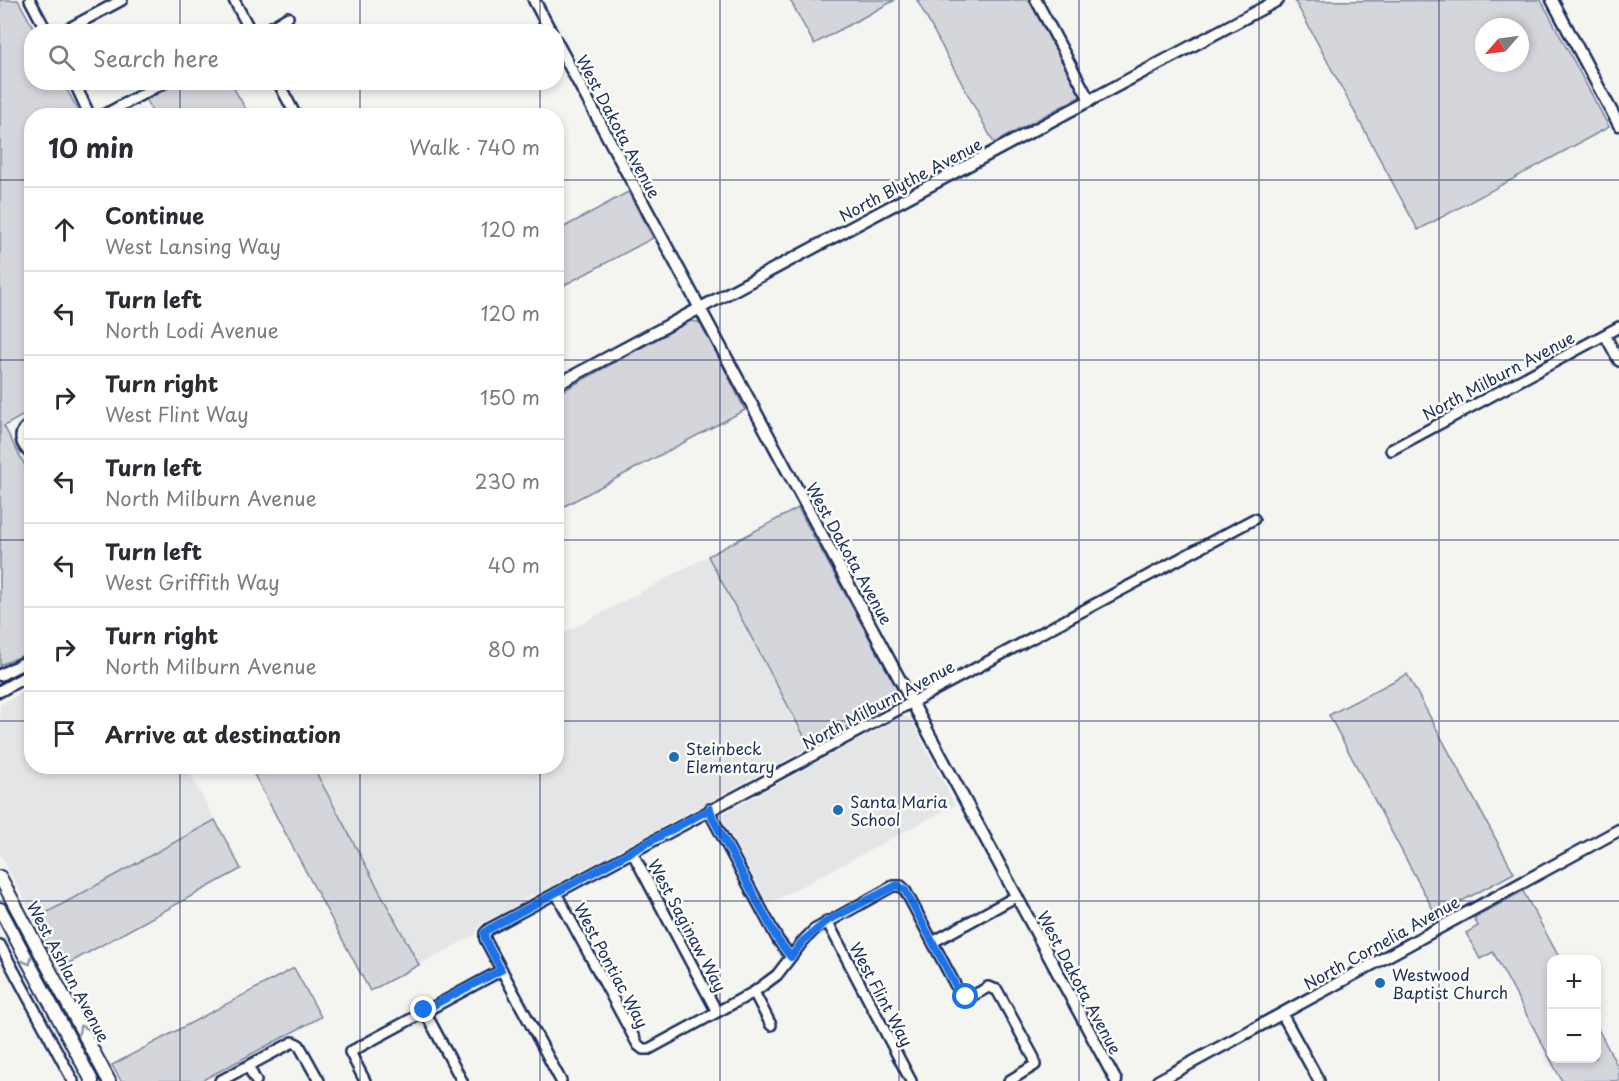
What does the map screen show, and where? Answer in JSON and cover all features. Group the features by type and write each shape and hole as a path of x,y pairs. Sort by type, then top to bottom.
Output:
{"main road":[{"name":"West Ashlan Avenue","path":"0,877 109,1081"},
{"path":"0,892 17,925 30,933"},
{"name":"West Ashlan Avenue","path":"0,909 92,1081"}],"street":[{"path":"30,0 43,24"},
{"path":"77,24 122,0"},
{"path":"234,0 250,24"},
{"path":"534,0 547,24"},
{"path":"1036,0 1090,101"},
{"name":"North Blythe Avenue","path":"564,381 1278,0"},
{"path":"1552,0 1619,125"},
{"path":"272,24 288,17"},
{"name":"West Dakota Avenue","path":"564,56 1116,1081"},
{"path":"78,90 86,108"},
{"path":"117,108 150,90"},
{"path":"282,90 292,108"},
{"name":"North Milburn Avenue","path":"1390,450 1619,327"},
{"path":"1605,335 1619,361"},
{"path":"24,429 20,436 24,448"},
{"name":"North Milburn Avenue","path":"501,970 484,933 710,809 913,703 1254,519"},
{"path":"0,675 24,663"},
{"path":"0,691 24,678"},
{"path":"710,809 713,819 778,940 791,957"},
{"name":"North Cornelia Avenue","path":"1158,1081 1619,830"},
{"name":"West Saginaw Way","path":"632,852 717,1012"},
{"path":"717,1012 754,993 777,975 803,941 827,921 893,886 901,886 959,992 966,997 988,987 997,990 1034,1058 1035,1065 1009,1081"},
{"name":"West Pontiac Way","path":"556,893 638,1045 643,1049 649,1049 717,1012"},
{"path":"933,942 1017,896"},
{"name":"West Flint Way","path":"827,921 911,1081"},
{"path":"0,945 73,1081"},
{"path":"365,1081 350,1052 501,970 561,1081"},
{"name":"West Saginaw Way","path":"754,993 771,1025"},
{"path":"424,1010 462,1081"},
{"path":"1282,1014 1319,1081"},
{"path":"220,1081 293,1042 296,1043 319,1081"},
{"path":"248,1066 256,1081"}],"shaded area":[{"path":"0,0 18,0 31,24 24,24 24,90 67,90 77,108 24,108 24,415 4,426 24,464 24,655 0,665"},
{"path":"790,0 895,0 814,44"},
{"path":"917,0 1029,0 1081,96 994,143"},
{"path":"1541,0 1609,127 1418,230 1295,1"},
{"path":"165,90 235,90 245,108 150,108 146,100"},
{"path":"628,192 653,238 564,285 564,227"},
{"path":"690,321 698,322 703,326 745,410 564,506 564,390"},
{"path":"798,508 897,689 895,701 810,747 708,556"},
{"name":"Steinbeck Elementary","path":"708,556 810,747 535,895 532,894 519,904 482,923 475,935 419,965 318,774 564,774 564,633"},
{"path":"1407,674 1514,873 1436,915 1329,715"},
{"path":"24,692 24,774 190,774 215,820 35,919 0,854 0,705"},
{"name":"Santa Maria School","path":"903,716 910,718 955,805 768,904 720,815"},
{"path":"254,774 317,774 419,965 370,991"},
{"path":"215,820 241,869 60,968 35,919"},
{"path":"1523,891 1558,955 1547,955 1547,1053 1493,952 1480,959 1466,933 1478,926 1474,918"},
{"path":"294,968 321,1017 201,1081 121,1081 112,1065"},
{"path":"1601,1035 1619,1069 1619,1081 1562,1081 1552,1063 1601,1063"}],"place":[{"name":"Steinbeck Elementary","path":"674,757"},
{"name":"Santa Maria School","path":"838,810"},
{"name":"Westwood Baptist Church","path":"1380,983"}],"route":[{"path":"424,1010 501,970 485,939 484,933 489,929 710,809 713,819 778,940 791,957 814,930 827,921 897,885 905,890 959,992 966,997"}]}
